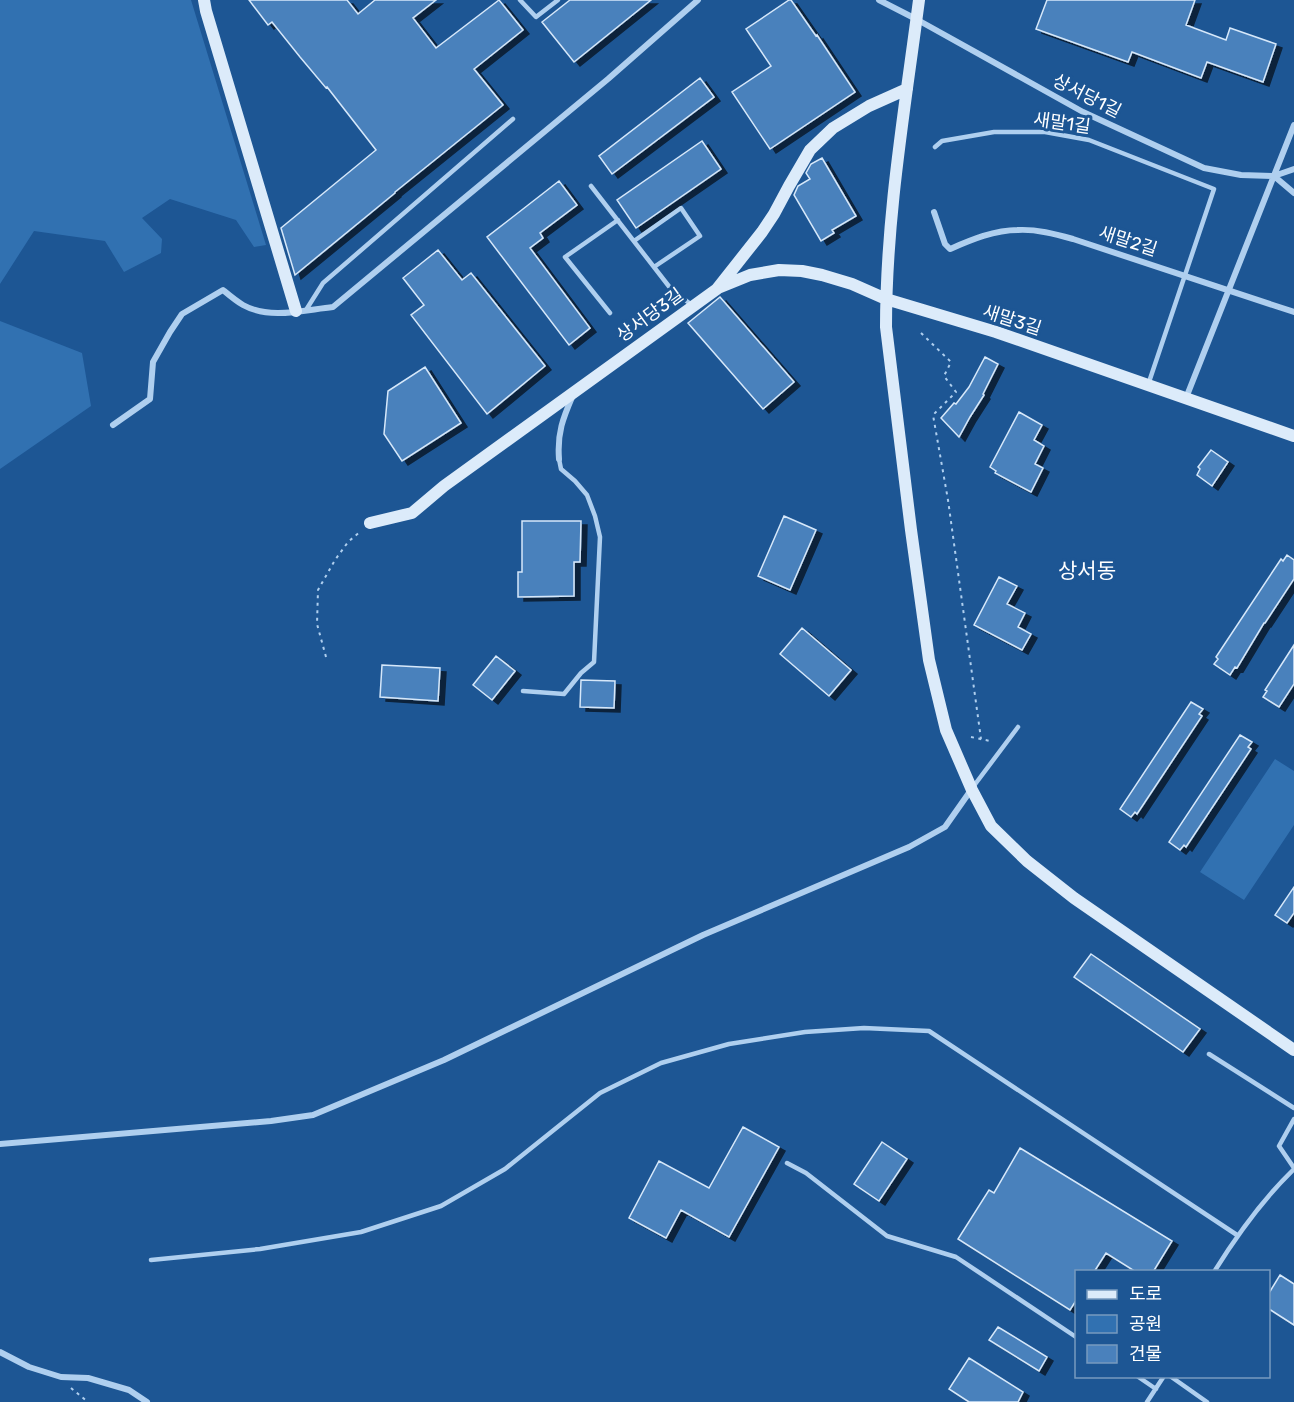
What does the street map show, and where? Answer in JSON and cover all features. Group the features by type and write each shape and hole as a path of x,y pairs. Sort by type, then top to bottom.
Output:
{"street":[{"path":"204,0 301,310"},
{"path":"113,425 150,399 153,362 182,314 223,290 242,305 264,313 333,307 599,86 698,0"},
{"name":"상서당1길","path":"879,0 1083,112 1204,168 1241,175 1274,176 1294,169"},
{"path":"919,0 891,222 886,327 929,660 946,730 972,790 992,826 1027,861 1074,898 1294,1050"},
{"name":"상서당3길","path":"370,524 412,513 444,486 717,289 762,232 810,150 833,128 868,106 907,89"},
{"path":"1186,398 1294,125"},
{"path":"1274,176 1294,193"},
{"name":"새말2길","path":"933,212 945,244 950,249 991,234 1018,230 1048,232 1294,312"},
{"name":"새말3길","path":"717,289 750,275 779,270 802,271 852,284 886,299 996,333 1294,436"},
{"path":"558,459 561,424 575,392"},
{"path":"0,1144 271,1121 313,1115 444,1060 703,935 909,847 945,827 972,790"},
{"path":"0,1352 29,1366 61,1377 88,1378 129,1390 147,1402"}],"lane":[{"path":"520,0 536,17 558,0"},
{"path":"301,310 323,283 513,119"},
{"name":"새말1길","path":"935,147 942,141 994,132 1045,132 1089,140 1214,189 1184,276"},
{"path":"591,186 671,289 693,306"},
{"path":"634,241 681,208 700,236 654,267"},
{"path":"610,313 565,257 618,220"},
{"path":"1148,385 1184,276"},
{"path":"523,691 564,694 581,673 594,662 600,537 587,495 561,469 558,459"},
{"path":"972,790 1018,727"},
{"path":"151,1260 260,1249 371,1229 441,1206 504,1169 600,1093 661,1063 729,1044 805,1032 864,1028 929,1030 1237,1235"},
{"path":"1209,1054 1294,1108"},
{"path":"1215,1270 1237,1235 1294,1168 1279,1146 1294,1119"},
{"path":"787,1163 806,1173 887,1236 956,1257 1075,1336"},
{"path":"1139,1378 1156,1389"},
{"path":"1148,1402 1163,1378"},
{"path":"1171,1378 1207,1402"}],"path":[{"path":"921,333 951,362 944,376 956,392 933,415 948,500 981,739"},
{"path":"326,657 317,624 318,590 348,542 370,524"},
{"path":"972,737 990,741"},
{"path":"61,1377 88,1402"}],"green space":[{"path":"0,0 191,0 266,245 254,247 236,220 170,199 142,218 162,239 161,253 124,272 105,241 34,231 0,284"},
{"path":"0,321 82,353 91,406 0,469"},
{"path":"1275,759 1294,771 1294,825 1244,900 1200,872"}],"building":[{"path":"249,0 347,0 358,14 375,0 436,0 413,18 436,48 499,0 523,30 474,69 503,105 295,275 281,228 376,150 272,22 268,25"},
{"path":"570,0 651,0 574,62 542,22"},
{"path":"789,0 817,35 855,92 770,149 732,92 771,66 746,29"},
{"path":"1047,0 1195,0 1186,25 1226,40 1230,28 1276,44 1263,82 1207,62 1201,78 1132,52 1128,62 1036,29"},
{"path":"700,78 714,97 612,174 599,156"},
{"path":"702,141 721,169 636,228 617,200"},
{"path":"822,158 856,216 832,230 834,233 821,241 794,195 798,186 810,179 806,173 811,164"},
{"path":"559,181 577,205 540,233 543,238 530,248 590,328 569,345 487,237"},
{"path":"438,250 462,280 471,273 545,366 487,414 411,315 424,305 403,278"},
{"path":"720,297 794,382 763,409 688,323"},
{"path":"985,357 998,364 984,395 959,437 941,418 969,387"},
{"path":"425,367 461,423 402,461 384,434 388,391"},
{"path":"1019,412 1042,425 1034,440 1044,446 1035,464 1043,468 1031,492 995,473 996,471 990,467"},
{"path":"1211,450 1228,462 1212,486 1197,475 1200,469 1198,467"},
{"path":"784,516 816,530 790,590 758,576"},
{"path":"522,521 581,521 580,562 574,562 574,596 518,597 518,572 522,572"},
{"path":"1287,555 1294,560 1294,579 1237,668 1235,667 1230,675 1214,664 1218,659 1216,657 1281,559 1283,561"},
{"path":"999,577 1017,586 1007,604 1025,613 1018,627 1031,634 1022,650 974,625"},
{"path":"802,628 851,670 829,696 780,654"},
{"path":"1294,645 1294,684 1279,707 1263,697 1267,691 1265,690"},
{"path":"496,656 515,671 492,700 473,685"},
{"path":"382,665 440,668 438,701 380,697"},
{"path":"581,680 615,681 614,708 580,707"},
{"path":"1191,702 1203,709 1199,714 1202,716 1137,814 1135,812 1131,817 1120,809"},
{"path":"1240,735 1252,742 1248,747 1251,749 1186,847 1184,845 1180,850 1169,842"},
{"path":"1294,887 1294,913 1287,923 1275,915"},
{"path":"1091,954 1200,1029 1183,1052 1074,977"},
{"path":"743,1127 779,1147 729,1237 681,1210 666,1238 629,1218 659,1161 709,1188"},
{"path":"882,1142 907,1159 879,1201 854,1184"},
{"path":"1020,1148 1172,1241 1154,1270 1133,1270 1106,1253 1095,1270 1075,1270 1075,1302 1070,1310 958,1239 989,1190 994,1193"},
{"path":"1280,1275 1294,1284 1294,1325 1270,1310 1270,1291"},
{"path":"998,1327 1047,1357 1039,1371 989,1340"},
{"path":"969,1358 1023,1392 1018,1402 969,1402 949,1389"}],"district":[{"name":"상서동","path":"1087,571"}]}
